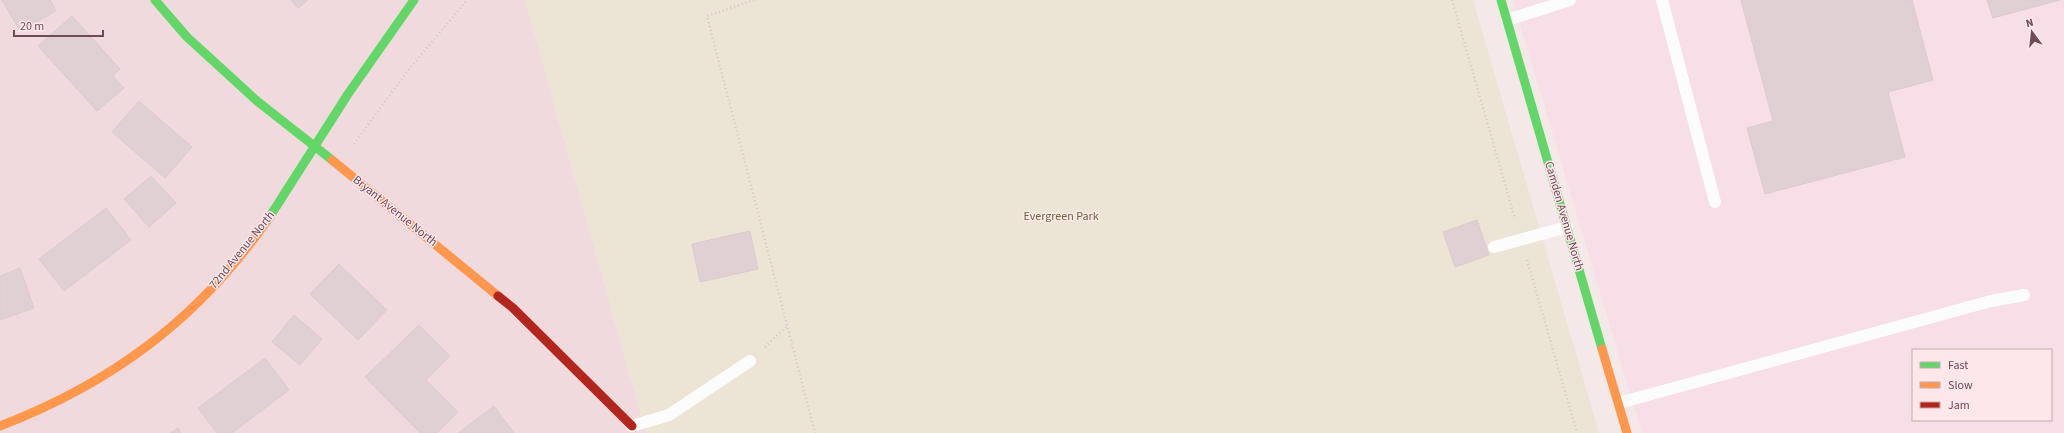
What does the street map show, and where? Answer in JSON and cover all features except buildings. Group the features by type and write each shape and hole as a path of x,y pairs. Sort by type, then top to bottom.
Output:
{"street":[{"name":"Bryant Avenue North","path":"155,0 187,37 257,101 339,165 513,308 632,426"},
{"name":"72nd Avenue North","path":"0,426 35,414 106,377 168,331 224,277 271,215 349,92 414,0"},
{"name":"Camden Avenue North","path":"1501,0 1627,433"}],"lane":[{"path":"1507,20 1570,0"},
{"path":"1662,0 1715,202"},
{"path":"1494,247 1567,227"},
{"path":"1619,403 1991,301 2024,295"},
{"path":"632,426 669,414 750,361"}],"path":[{"path":"339,165 406,74 467,0"},
{"path":"754,0 706,16 815,433"},
{"path":"1452,0 1577,433"},
{"path":"750,361 787,326"}],"shaded area":[{"path":"0,0 525,0 646,433 0,433"},
{"path":"1513,0 2064,0 2064,433 1642,433"}],"green space":[{"name":"Evergreen Park","path":"525,0 1473,0 1599,433 646,433"}],"traffic: fast":[{"path":"155,0 187,37 257,101 332,160"},
{"path":"267,221 348,94 414,0"},
{"path":"1501,0 1602,349"}],"traffic: slow":[{"path":"332,160 498,296"},
{"path":"0,426 41,409 79,390 116,368 150,344 182,318 212,288 240,256 267,221"},
{"path":"1602,349 1627,433"}],"traffic: jam":[{"path":"498,296 513,308 632,426"}]}
